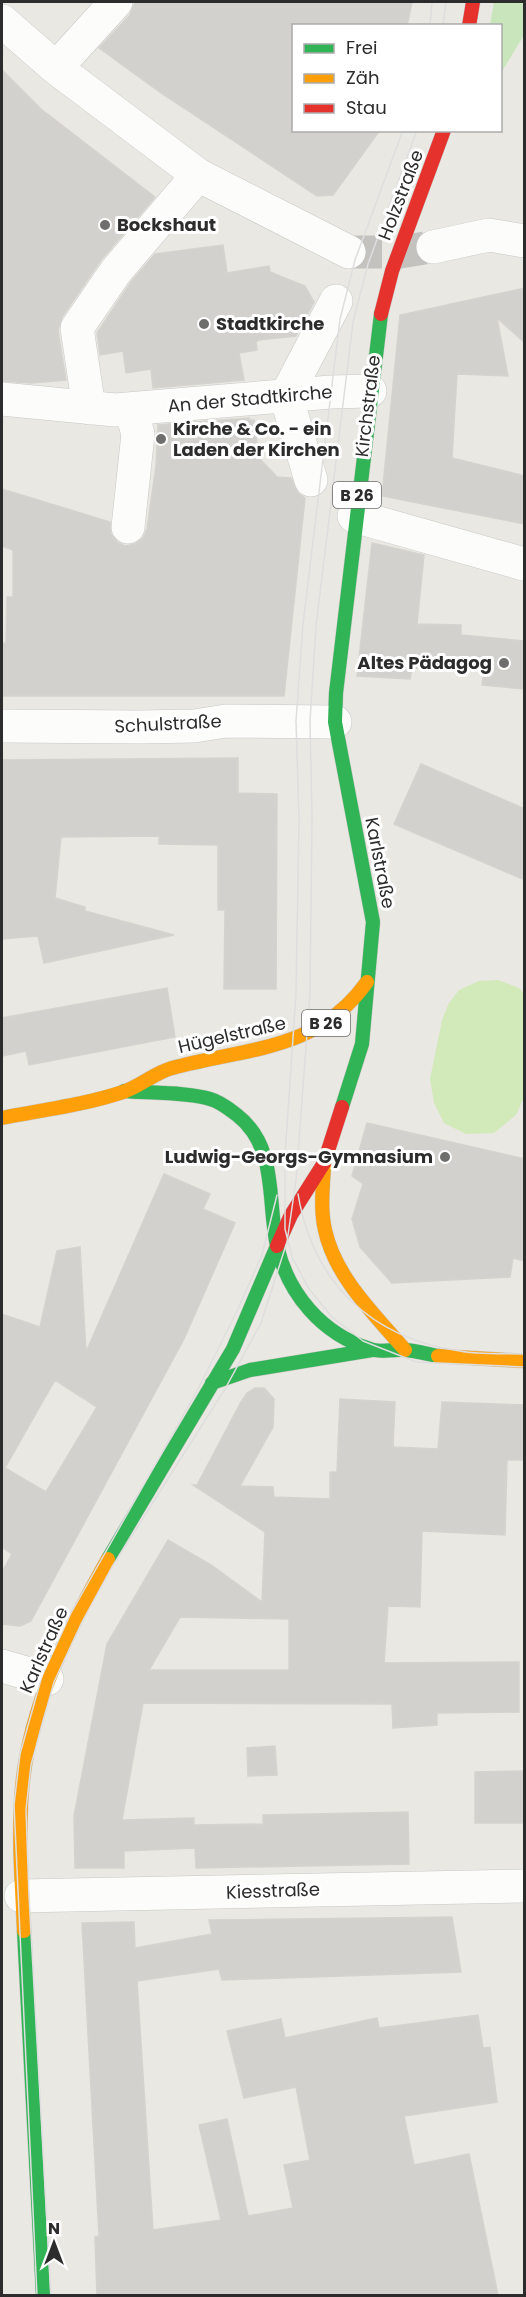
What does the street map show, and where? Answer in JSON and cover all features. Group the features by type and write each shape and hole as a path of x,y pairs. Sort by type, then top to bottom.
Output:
{"main road":[{"path":"469,24 473,2"},
{"name":"Holzstraße","path":"392,271 443,132"},
{"name":"Kirchstraße","path":"335,722 338,663 378,326 392,271"},
{"name":"Karlstraße","path":"44,2295 21,1896 20,1807 33,1723 47,1679 76,1617 250,1316 291,1215 324,1163 360,1050 373,922 335,722"},
{"name":"Hügelstraße","path":"2,1118 124,1091 169,1068 308,1035 343,1012 360,995 367,982"},
{"name":"Hügelstraße","path":"124,1091 208,1098 222,1104 251,1126"},
{"name":"Karlstraße","path":"251,1126 262,1145 268,1168 277,1246"},
{"path":"324,1163 322,1203 327,1238 356,1292 405,1350"},
{"path":"277,1246 292,1289 307,1309 342,1337 372,1350"},
{"path":"212,1383 234,1372 337,1358 372,1350 405,1350 440,1356 525,1361"}],"street":[{"path":"56,68 116,2"},
{"path":"2,21 56,68 198,175 349,252"},
{"path":"89,408 77,328 116,271 198,175"},
{"path":"433,247 489,235 525,241"},
{"path":"311,480 286,396 336,301"},
{"name":"An der Stadtkirche","path":"2,399 89,408 131,409 326,392 370,391"},
{"path":"128,526 138,434 131,409"},
{"path":"354,516 525,564"},
{"name":"Schulstraße","path":"2,726 140,727 194,726 226,721 335,722"},
{"path":"2,1666 47,1679"},
{"name":"Kiesstraße","path":"21,1896 525,1886"}],"green space":[{"path":"494,2 524,2 524,35 502,71 502,24 490,24"},
{"path":"498,980 519,988 524,994 524,1097 516,1115 494,1133 466,1134 444,1123 434,1103 430,1079 442,1020 449,1003 459,990 479,981"}],"building":[{"path":"135,2 412,2 407,24 292,24 292,132 379,132 333,195 317,196 161,93 99,48 130,15"},
{"path":"2,70 41,109 155,197 101,260 62,317 58,331 66,380 31,383 2,381"},
{"name":"Stadtkirche","path":"223,245 227,273 269,266 270,272 305,286 314,302 296,336 259,340 256,342 257,350 239,353 244,380 153,388 151,369 126,373 123,351 100,355 97,333 131,282 155,254"},
{"path":"525,288 525,343 497,318 508,376 457,374 452,458 525,476 525,524 382,496 400,315"},
{"path":"249,418 249,420 254,420 259,458 277,477 291,478 298,493 305,498 284,696 2,696 2,643 6,643 7,597 13,597 13,550 2,546 2,489 110,522 111,534 117,542 125,546 135,544 143,538 147,529 156,466 158,425"},
{"path":"372,543 424,555 417,624 461,625 461,635 525,641 525,689 482,685 484,670 412,668 410,679 357,676"},
{"path":"238,758 238,793 277,794 276,989 224,989 225,910 218,910 218,845 159,844 159,836 61,837 55,898 85,907 85,911 174,935 44,963 38,936 2,939 2,760"},
{"path":"421,764 525,809 525,880 394,824"},
{"path":"167,988 175,1037 29,1065 26,1051 2,1056 2,1018"},
{"path":"367,1123 525,1159 525,1261 513,1258 510,1277 392,1283 360,1247 352,1219 363,1184 352,1176"},
{"path":"164,1174 210,1194 203,1209 235,1223 184,1339 31,1621 20,1626 2,1624 2,1572 12,1554 2,1547 2,1314 40,1327 57,1251 80,1247 86,1352","holes":["55,1380 97,1407 46,1492 5,1468"]},
{"path":"255,1388 264,1388 274,1399 273,1427 240,1486 273,1487 274,1497 330,1499 330,1472 337,1472 340,1399 395,1402 393,1447 438,1449 442,1402 525,1405 525,1460 507,1460 505,1535 422,1531 420,1607 388,1606 384,1663 519,1662 519,1712 437,1713 437,1725 393,1728 392,1704 143,1703 122,1820 194,1818 194,1825 263,1824 263,1815 408,1812 409,1864 196,1868 195,1848 124,1851 124,1868 75,1868 74,1816 107,1644 168,1540 211,1565 262,1602 265,1532 193,1485 197,1485 247,1393","holes":["180,1617 289,1619 289,1670 149,1670"]},
{"path":"275,1746 277,1775 248,1776 247,1748"},
{"path":"525,1771 525,1823 475,1823 475,1772"},
{"path":"452,1917 461,1972 222,1980 219,1969 137,1981 153,2230 221,2220 199,2125 227,2119 248,2216 293,2208 284,2165 310,2160 296,2087 244,2098 227,2031 281,2019 285,2038 377,2018 379,2028 478,2015 483,2048 490,2047 497,2102 404,2116 414,2165 469,2154 498,2295 97,2295 95,2237 99,2236 82,1923 134,1922 135,1948 212,1934 209,1920"}],"tunnel":[{"path":"349,252 400,252 425,248"}],"tram line":[{"path":"430,24 432,2"},
{"path":"443,24 446,2"},
{"path":"402,132 355,260 340,319 303,624 296,721 299,818 296,994 285,1155 285,1229 292,1257 309,1289 332,1317 363,1341 416,1362 524,1367"},
{"path":"51,2296 29,1896 26,1810 31,1765 54,1682 82,1622 112,1567 225,1389 261,1323 287,1242 296,1180 310,994 312,818 310,721 316,626 353,322 368,264 416,132"},
{"path":"298,1194 306,1226 317,1254 332,1279 351,1301 374,1319 399,1334 428,1344 468,1352 524,1354"},
{"path":"37,2296 14,1805 20,1754 42,1676 71,1613 197,1391 238,1309 262,1255 277,1195"}],"traffic: fast":[{"path":"342,1107 362,1044 373,922 335,722 336,693 381,314"},
{"path":"124,1091 201,1097 218,1102 237,1115 250,1128 265,1158 274,1228 282,1264 289,1280 310,1310 337,1333 370,1349 406,1350 438,1356"},
{"path":"108,1559 233,1349 277,1246"},
{"path":"212,1383 250,1370 372,1350"},
{"path":"24,1931 43,2296"}],"traffic: slow":[{"path":"2,1118 108,1097 172,1068 279,1043 326,1022 347,1005 367,982"},
{"path":"324,1165 323,1214 330,1247 347,1279 369,1309 405,1350"},
{"path":"438,1356 524,1361"},
{"path":"24,1931 20,1825 26,1758 33,1728 53,1670 65,1641 108,1559"}],"traffic: jam":[{"path":"469,24 473,2"},
{"path":"381,314 392,271 443,132"},
{"path":"277,1246 291,1215 324,1163 342,1107"}],"place":[{"name":"Bockshaut","path":"105,225"},
{"name":"Stadtkirche","path":"204,324"},
{"name":"Kirche & Co. - ein Laden der Kirchen","path":"161,439"},
{"name":"Altes Pädagog","path":"504,663"},
{"name":"Ludwig-Georgs-Gymnasium","path":"445,1157"}]}
